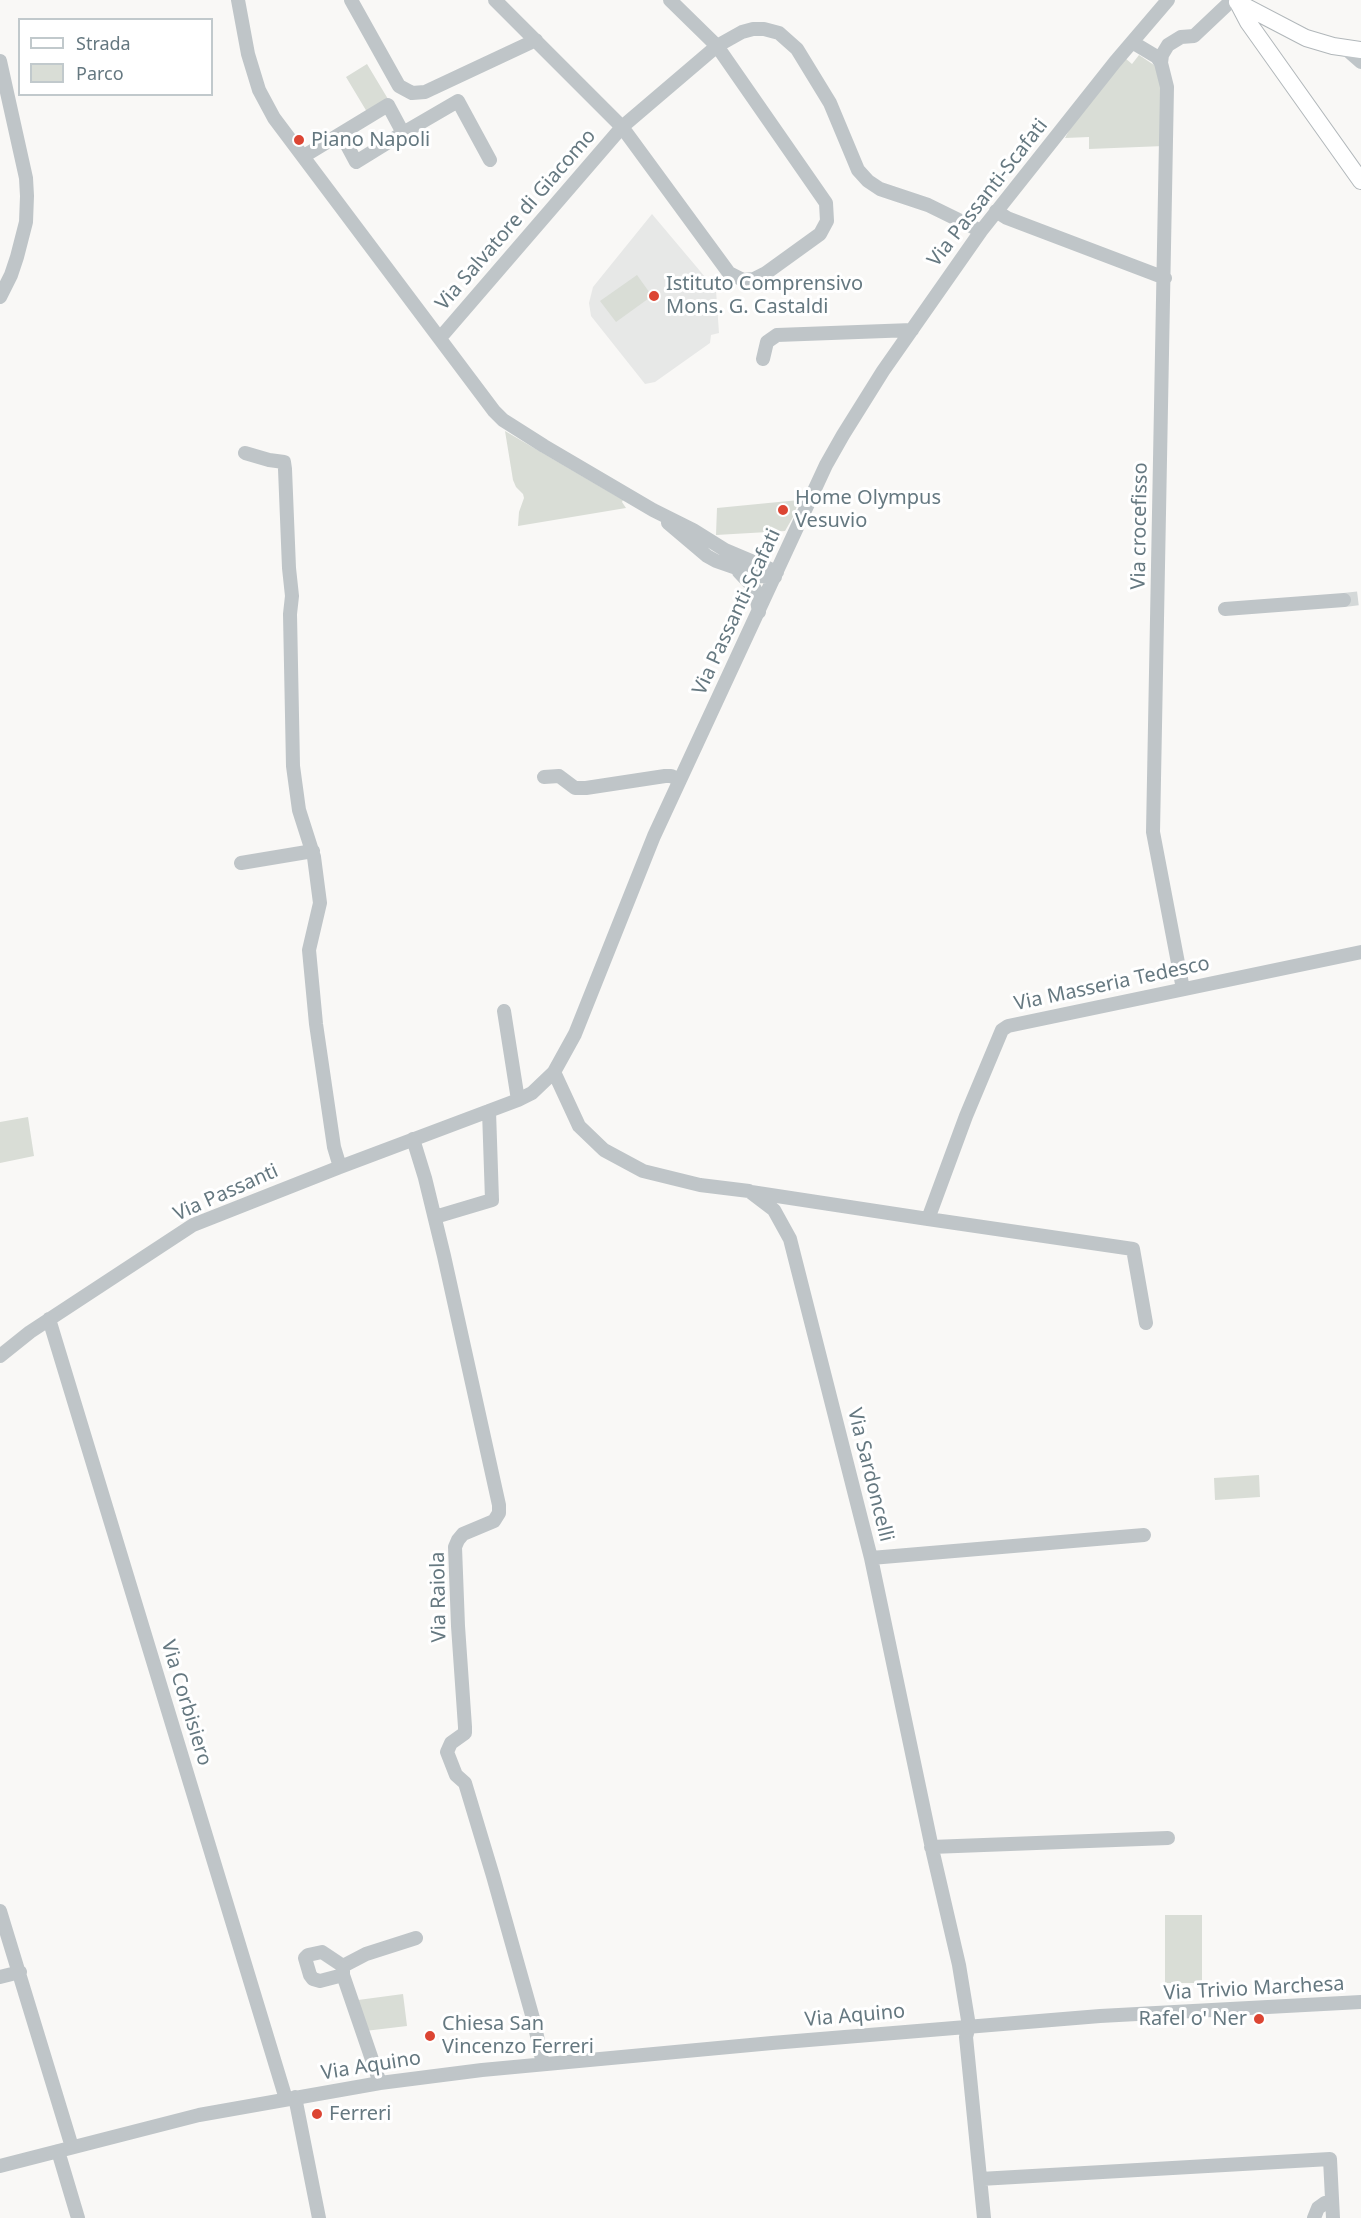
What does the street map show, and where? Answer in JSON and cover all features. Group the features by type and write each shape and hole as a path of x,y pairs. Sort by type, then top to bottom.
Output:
{"main road":[{"path":"1231,1 1306,38 1353,49"},
{"path":"1231,1 1361,181"}],"street":[{"path":"238,0 248,54 259,90 274,118 485,401 503,420 653,510 693,530 725,550 776,574"},
{"path":"351,0 399,86 412,93 425,92 536,40"},
{"name":"Via Salvatore di Giacomo","path":"495,0 622,127 726,269 733,276 749,280 760,276 820,234 827,216 823,197 717,46 670,0"},
{"name":"Via Passanti-Scafati","path":"457,1122 532,1093 554,1072 575,1034 633,885 680,780 826,465 843,435 883,371 981,231 1168,0"},
{"path":"1161,63 1162,55 1168,45 1181,37 1194,36 1231,1"},
{"name":"Via Salvatore di Giacomo","path":"440,338 622,127 717,46 742,32 753,29 779,33 797,50 824,94 858,170 868,181 880,189 928,205 981,231"},
{"path":"1132,42 1157,57 1161,63"},
{"path":"1353,49 1361,62"},
{"path":"0,61 17,134 27,196 26,222 17,257 0,297"},
{"name":"Via crocefisso","path":"1161,63 1167,87 1153,832 1183,989"},
{"path":"341,134 356,162 458,101 490,160"},
{"path":"304,156 388,105 403,133"},
{"path":"996,212 1165,278"},
{"path":"763,359 767,342 777,335 912,330"},
{"path":"245,453 284,462 285,469 292,596 290,614 293,766 299,810 312,851 320,903 309,950 316,1024 334,1147 340,1167"},
{"path":"653,510 707,556 765,577 776,574"},
{"path":"736,568 755,589 759,612"},
{"path":"1225,609 1344,600"},
{"path":"544,777 559,776 570,785 586,788 665,776 680,780"},
{"path":"241,863 312,851"},
{"name":"Via Masseria Tedesco","path":"928,1220 966,1116 1002,1030 1014,1024 1361,952"},
{"path":"504,1011 518,1100"},
{"path":"554,1072 579,1126 604,1150 643,1172 700,1185 1133,1250 1146,1323"},
{"path":"435,1217 492,1200 489,1111"},
{"name":"Via Passanti","path":"0,1356 49,1319 193,1225 457,1122"},
{"name":"Via Raiola","path":"413,1139 435,1217 499,1505 499,1514 494,1521 463,1534 455,1547 465,1733 451,1743 447,1752 456,1775 465,1783 506,1921 543,2064"},
{"name":"Via Sardoncelli","path":"749,1191 774,1210 790,1239 871,1558 931,1847 959,1965 969,2026 966,2037 984,2218"},
{"name":"Via Corbisiero","path":"49,1319 290,2098 319,2218"},
{"path":"871,1558 1144,1535"},
{"path":"931,1847 1168,1838"},
{"path":"0,1911 72,2147"},
{"path":"380,2083 343,1970 366,1954 416,1938"},
{"path":"0,1977 20,1972"},
{"name":"Via Trivio Marchesa","path":"969,2026 1100,2016 1361,2002"},
{"name":"Via Aquino","path":"0,2166 199,2115 380,2083 543,2064 969,2026"},
{"path":"58,2151 78,2218"},
{"path":"981,2179 1330,2159 1333,2218"},
{"path":"1314,2218 1318,2208 1325,2203 1332,2202"}],"shaded area":[{"name":"Istituto Comprensivo Mons. G. Castaldi","path":"652,214 716,290 719,333 711,335 710,343 655,382 645,384 591,316 589,303 593,287"}],"green space":[{"path":"1139,55 1160,69 1164,146 1089,149 1089,137 1065,138 1073,123 1125,58 1132,64"},
{"path":"367,64 388,99 367,112 346,77"},
{"path":"637,275 652,296 616,322 600,301"},
{"path":"505,431 623,500 626,508 518,526 519,512 524,498 513,480"},
{"path":"799,500 785,531 716,535 717,508"},
{"path":"28,1117 34,1156 0,1163 0,1122"},
{"path":"1259,1475 1260,1497 1215,1500 1214,1478"},
{"path":"1165,1915 1202,1915 1202,1983 1165,1983"},
{"path":"403,1994 407,2026 365,2031 358,2000"}],"tunnel":[{"path":"1344,600 1361,598"}],"place":[{"name":"Piano Napoli","path":"299,140"},
{"name":"Istituto Comprensivo Mons. G. Castaldi","path":"654,296"},
{"name":"Home Olympus Vesuvio","path":"783,510"},
{"name":"Rafel o' Ner","path":"1259,2019"},
{"name":"Chiesa San Vincenzo Ferreri","path":"430,2036"},
{"name":"Ferreri","path":"317,2114"}]}
